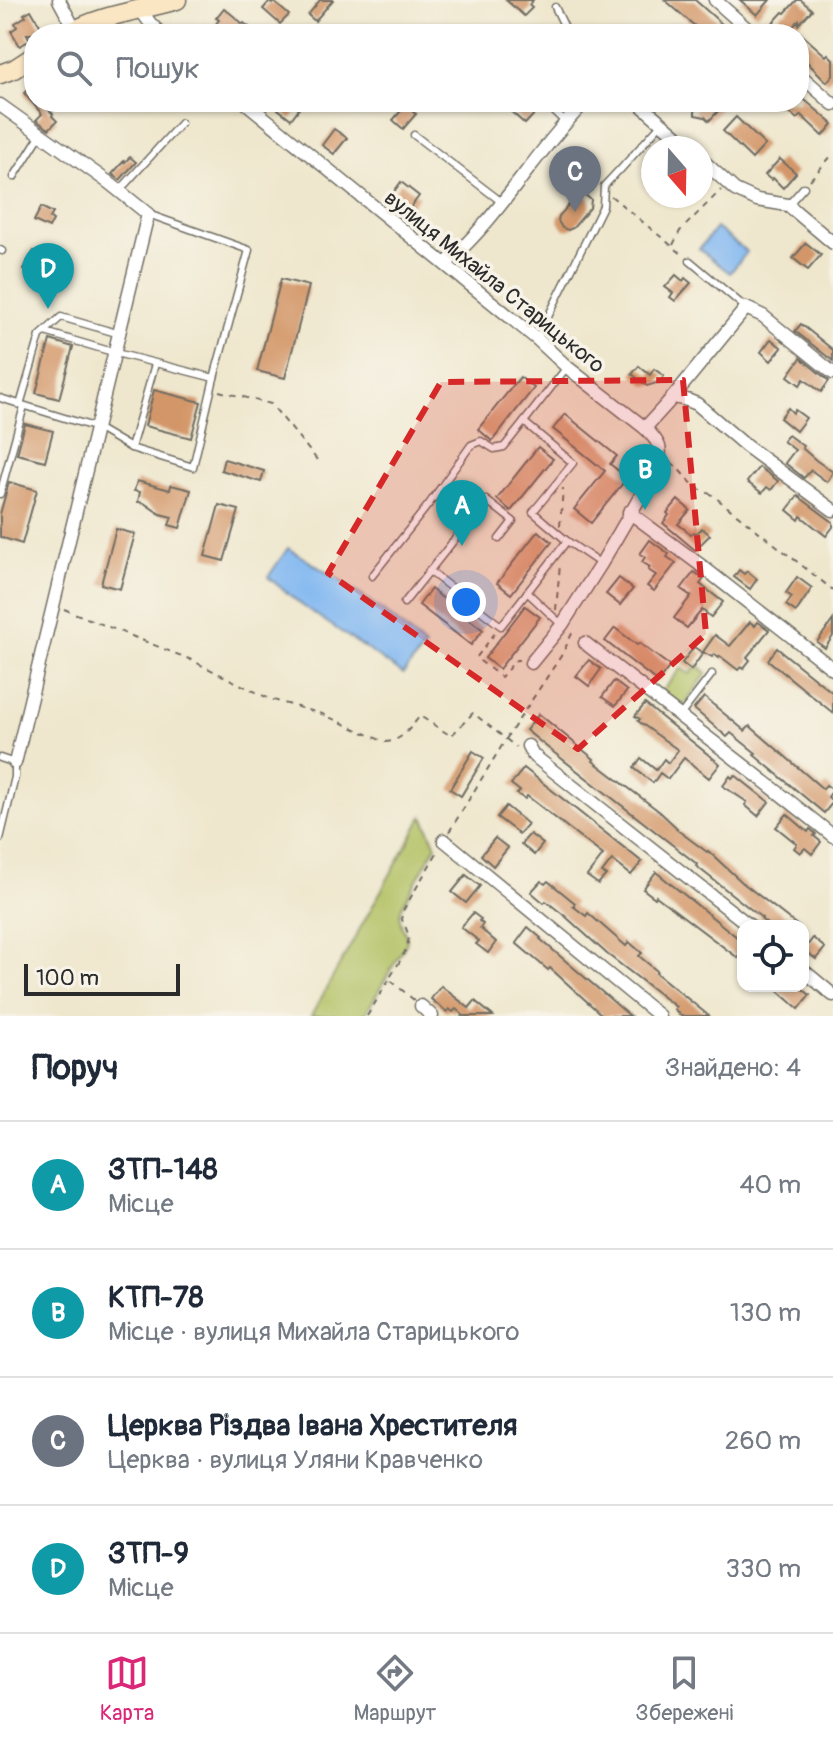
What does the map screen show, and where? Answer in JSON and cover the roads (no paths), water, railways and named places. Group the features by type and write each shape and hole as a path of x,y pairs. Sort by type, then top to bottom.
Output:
{"street":[{"path":"59,0 68,24"},
{"path":"91,24 177,0"},
{"path":"715,0 742,24"},
{"path":"140,9 151,24"},
{"path":"0,74 24,62"},
{"path":"809,83 833,104"},
{"path":"0,105 148,214 15,763"},
{"name":"вулиця Михайла Старицького","path":"266,112 656,440 662,453 657,468 629,512"},
{"path":"445,264 484,227 575,112"},
{"path":"648,112 677,136"},
{"path":"713,171 745,196 788,205 833,243"},
{"path":"645,428 746,308 763,316 833,373"},
{"path":"673,397 697,404 746,446 833,510"},
{"path":"531,663 562,625 601,564 629,512 833,669"},
{"path":"585,643 833,836"},
{"path":"531,750 743,920"},
{"path":"444,840 659,1016"},
{"path":"809,975 833,995"},
{"path":"421,1006 432,1016"}],"lane":[{"path":"555,7 563,24"},
{"path":"554,112 565,122"},
{"path":"119,191 181,123"},
{"path":"537,339 603,206 604,186 661,124"},
{"path":"14,177 41,134"},
{"path":"414,135 503,203"},
{"path":"788,205 804,187"},
{"path":"0,398 97,428 131,448 193,467 249,250 148,214"},
{"path":"690,261 746,308"},
{"path":"0,494 40,336 61,317 120,334"},
{"path":"45,332 214,378"},
{"path":"131,448 155,364"},
{"path":"372,576 471,445 481,441 494,449 504,447 567,367"},
{"path":"524,422 573,463 533,512 601,564"},
{"path":"404,603 486,500 513,521 499,539"},
{"path":"429,571 501,626 567,541"},
{"path":"527,592 562,625"},
{"path":"679,717 712,674"},
{"path":"0,758 15,763 15,777 0,839"}],"water":[{"path":"716,228 747,252 730,273 699,249"},
{"path":"288,548 376,606 425,647 403,674 303,606 268,577"}],"place":[{"name":"Церква Різдва Івана Хрестителя","path":"575,212"},
{"name":"ЗТП-9","path":"48,309"},
{"name":"КТП-78","path":"645,510"},
{"name":"ЗТП-148","path":"462,546"}]}
